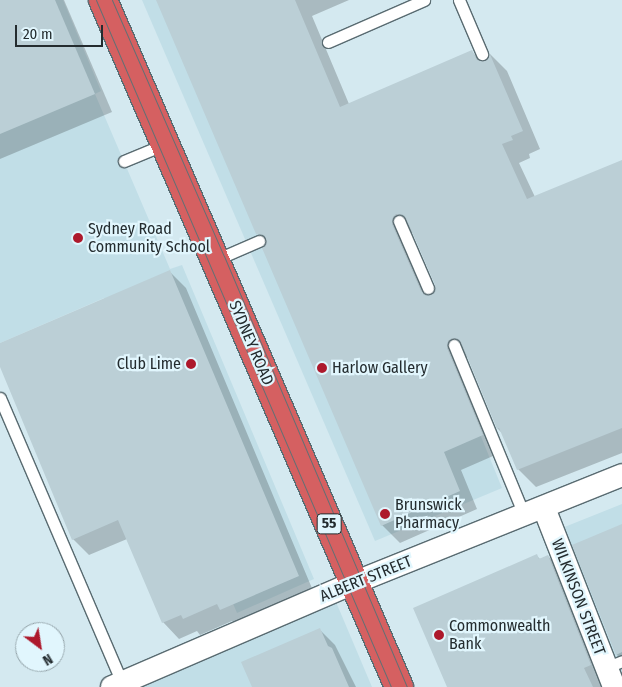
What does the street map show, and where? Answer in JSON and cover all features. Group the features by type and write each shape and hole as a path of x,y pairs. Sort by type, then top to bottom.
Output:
{"highway":[{"name":"SYDNEY ROAD","path":"103,0 399,687"}],"street":[{"name":"ALBERT STREET","path":"117,685 354,583 622,476"},
{"name":"WILKINSON STREET","path":"534,511 614,672"}],"lane":[{"path":"328,42 424,0"},
{"path":"459,0 482,54"},
{"path":"124,161 165,144"},
{"path":"399,221 428,288"},
{"path":"215,260 259,241"},
{"path":"454,345 534,511"},
{"path":"0,398 117,685"}],"shaded area":[{"path":"0,0 63,0 101,91 95,94 170,269 182,265 314,579 237,613 104,298 0,343"},
{"path":"142,0 251,0 447,353 502,488 375,541"},
{"path":"622,504 622,682 557,530"},
{"path":"336,602 372,687 139,687"}],"building":[{"path":"0,0 55,0 95,94 0,134"},
{"path":"156,0 295,0 340,107 472,50 477,60 484,61 488,58 489,52 523,131 511,136 513,140 502,144 527,199 622,160 622,428 517,470 499,428 497,429 461,342 458,339 452,338 448,341 447,348 483,435 444,452 460,491 381,526 262,248 265,245 266,238 263,235 256,234","holes":["396,214 403,215 435,285 431,295 421,291 392,224 393,217"]},
{"path":"170,270 299,576 220,610 217,604 183,619 181,615 162,623 118,520 72,540 0,367 0,343"},
{"path":"622,524 622,652 616,655 572,545"},
{"path":"537,554 539,559 548,555 591,665 584,668 593,687 447,687 413,608"},
{"path":"320,628 328,646 332,648 349,687 252,687 241,662"}],"tram line":[{"path":"96,0 391,687"},
{"path":"112,0 224,256 407,687"}],"place":[{"name":"Sydney Road Community School","path":"78,238"},
{"name":"Club Lime","path":"191,364"},
{"name":"Harlow Gallery","path":"322,368"},
{"name":"Brunswick Pharmacy","path":"385,514"},
{"name":"Commonwealth Bank","path":"439,635"}]}
